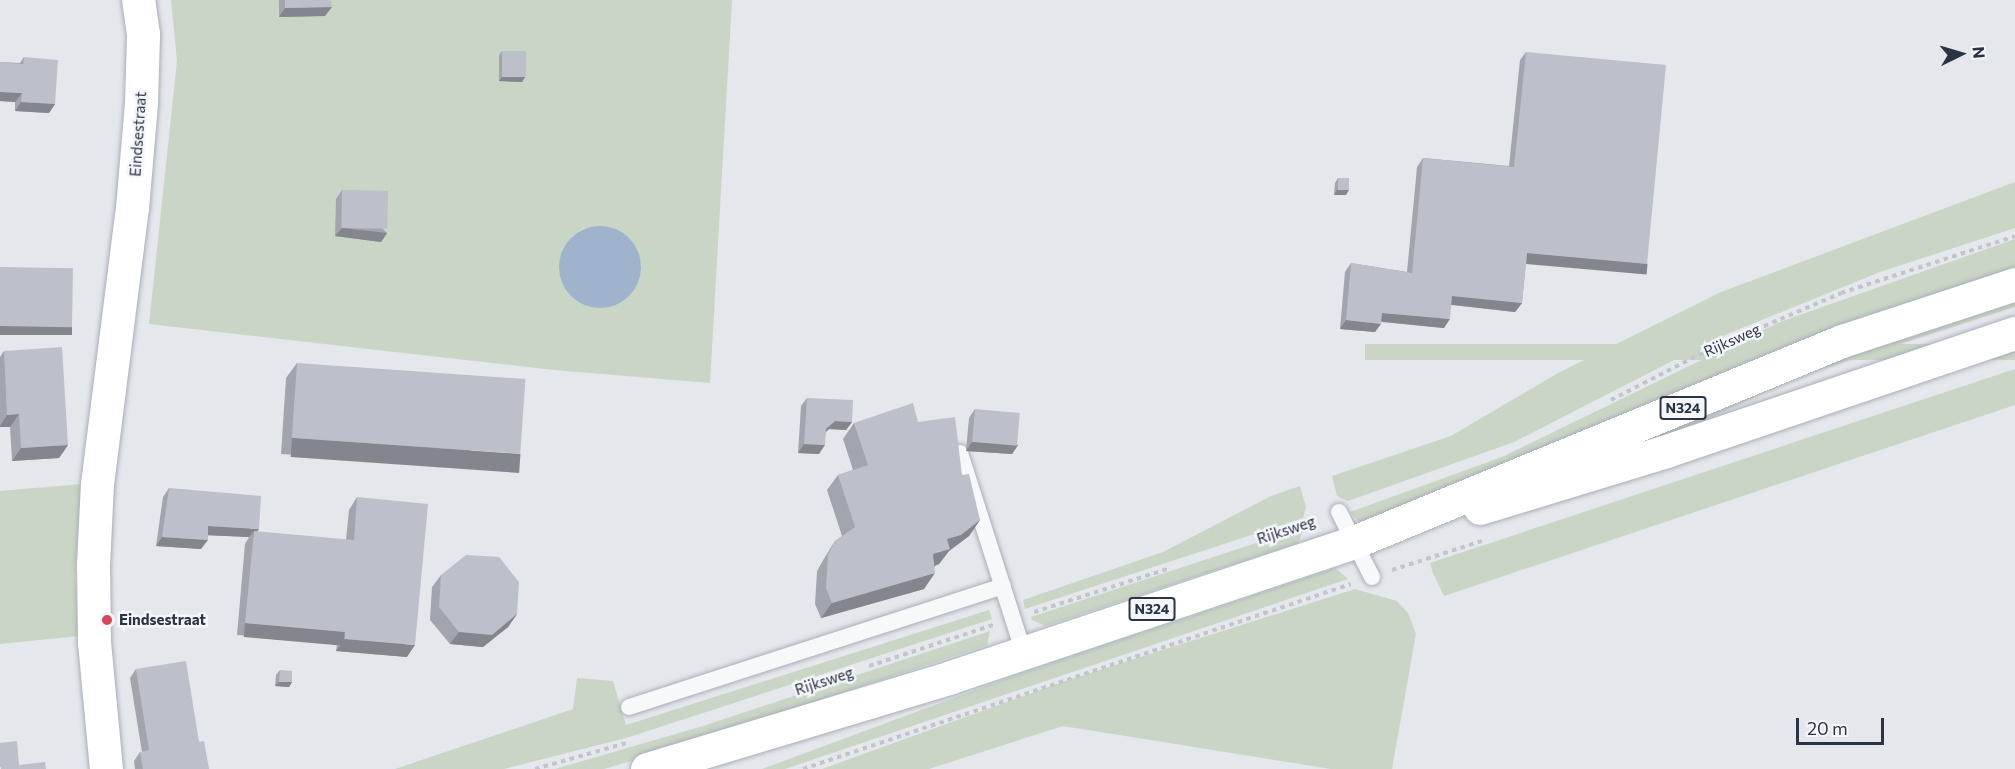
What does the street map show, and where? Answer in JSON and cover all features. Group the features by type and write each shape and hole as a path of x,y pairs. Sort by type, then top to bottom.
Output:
{"main road":[{"name":"Eindsestraat","path":"106,769 94,643 93,554 97,484 132,208 141,102 143,34 138,0"},
{"name":"N324","path":"1354,542 1842,341 2015,284"},
{"name":"N324","path":"728,769 951,677 1024,652 1354,542 1524,497 2015,333"},
{"name":"N324","path":"640,755 951,677"}],"lane":[{"path":"960,453 1024,652"},
{"path":"1339,512 1372,577"},
{"path":"629,707 1003,586"}],"path":[{"name":"Rijksweg","path":"1602,404 1706,351 1841,293 2015,236"},
{"path":"803,769 1491,538"},
{"name":"Rijksweg","path":"859,670 1172,567"},
{"path":"535,769 640,755"}],"green space":[{"path":"171,0 732,0 710,383 554,370 149,324 177,61","holes":["584,228 638,251 641,266 571,237"]},
{"path":"2015,182 2015,228 1880,272 1715,339 1514,442 1348,501 1337,496 1332,476 1451,436 1558,373 1721,292"},
{"path":"2015,239 2015,276 1429,499 1359,522 1350,512 1502,457 1780,322"},
{"path":"2015,294 2015,307 1798,377 1654,442 1651,431 1739,394"},
{"path":"1365,344 2015,344 2015,360 1365,360"},
{"path":"2015,369 2015,405 1444,596 1433,573 1430,563"},
{"path":"81,484 75,575 79,636 0,644 0,491"},
{"path":"1300,486 1306,507 1303,518 1025,609 1023,600 1163,552 1271,496"},
{"path":"1305,527 1298,543 1045,626 1032,620 1031,617"},
{"path":"1335,568 1348,579 785,769 762,769 1019,674"},
{"path":"1355,589 1397,601 1408,613 1416,634 1392,769 1331,769 1063,726 929,769 822,769 1062,682"},
{"path":"989,610 992,619 626,738 504,769 395,769 573,709 577,678 613,681 626,725"},
{"path":"990,631 987,645 675,748 604,769 555,769 703,726"}],"water":[{"path":"600,226 616,229 629,238 638,251 641,267 638,283 629,296 616,305 600,308 584,305 571,296 562,283 559,267 562,251 571,238 584,229"}],"building":[{"path":"285,0 331,0 332,7 285,8"},
{"path":"502,51 526,51 526,77 502,77"},
{"path":"1526,52 1666,65 1647,264 1527,253 1522,303 1452,296 1450,319 1382,313 1381,324 1346,320 1351,263 1412,273 1423,158 1514,167"},
{"path":"24,57 58,60 55,104 21,102 22,93 0,92 0,62 23,64"},
{"path":"1338,178 1349,178 1349,190 1338,190"},
{"path":"342,190 388,191 387,229 341,228"},
{"path":"0,267 73,268 72,327 0,326"},
{"path":"62,347 68,445 21,448 19,414 7,415 4,351"},
{"path":"297,363 525,379 520,454 292,438"},
{"path":"807,398 853,400 852,422 835,421 826,429 825,445 804,444"},
{"path":"913,403 918,422 955,417 962,475 969,474 980,520 961,535 947,539 950,549 933,554 935,573 832,603 826,588 828,555 835,541 855,527 838,475 868,465 854,423"},
{"path":"975,409 1020,413 1017,446 972,442"},
{"path":"169,488 261,496 259,529 208,526 208,540 162,537"},
{"path":"357,497 428,504 415,645 345,639 345,632 245,623 254,531 354,540"},
{"path":"466,555 499,557 519,582 517,614 492,635 459,632 439,607 441,575"},
{"path":"186,661 199,742 204,741 209,769 143,769 140,752 149,750 136,669"},
{"path":"280,670 292,671 292,682 279,682"},
{"path":"17,741 19,765 45,762 46,769 1,769 0,743"}],"place":[{"name":"Eindsestraat","path":"107,620"}]}
